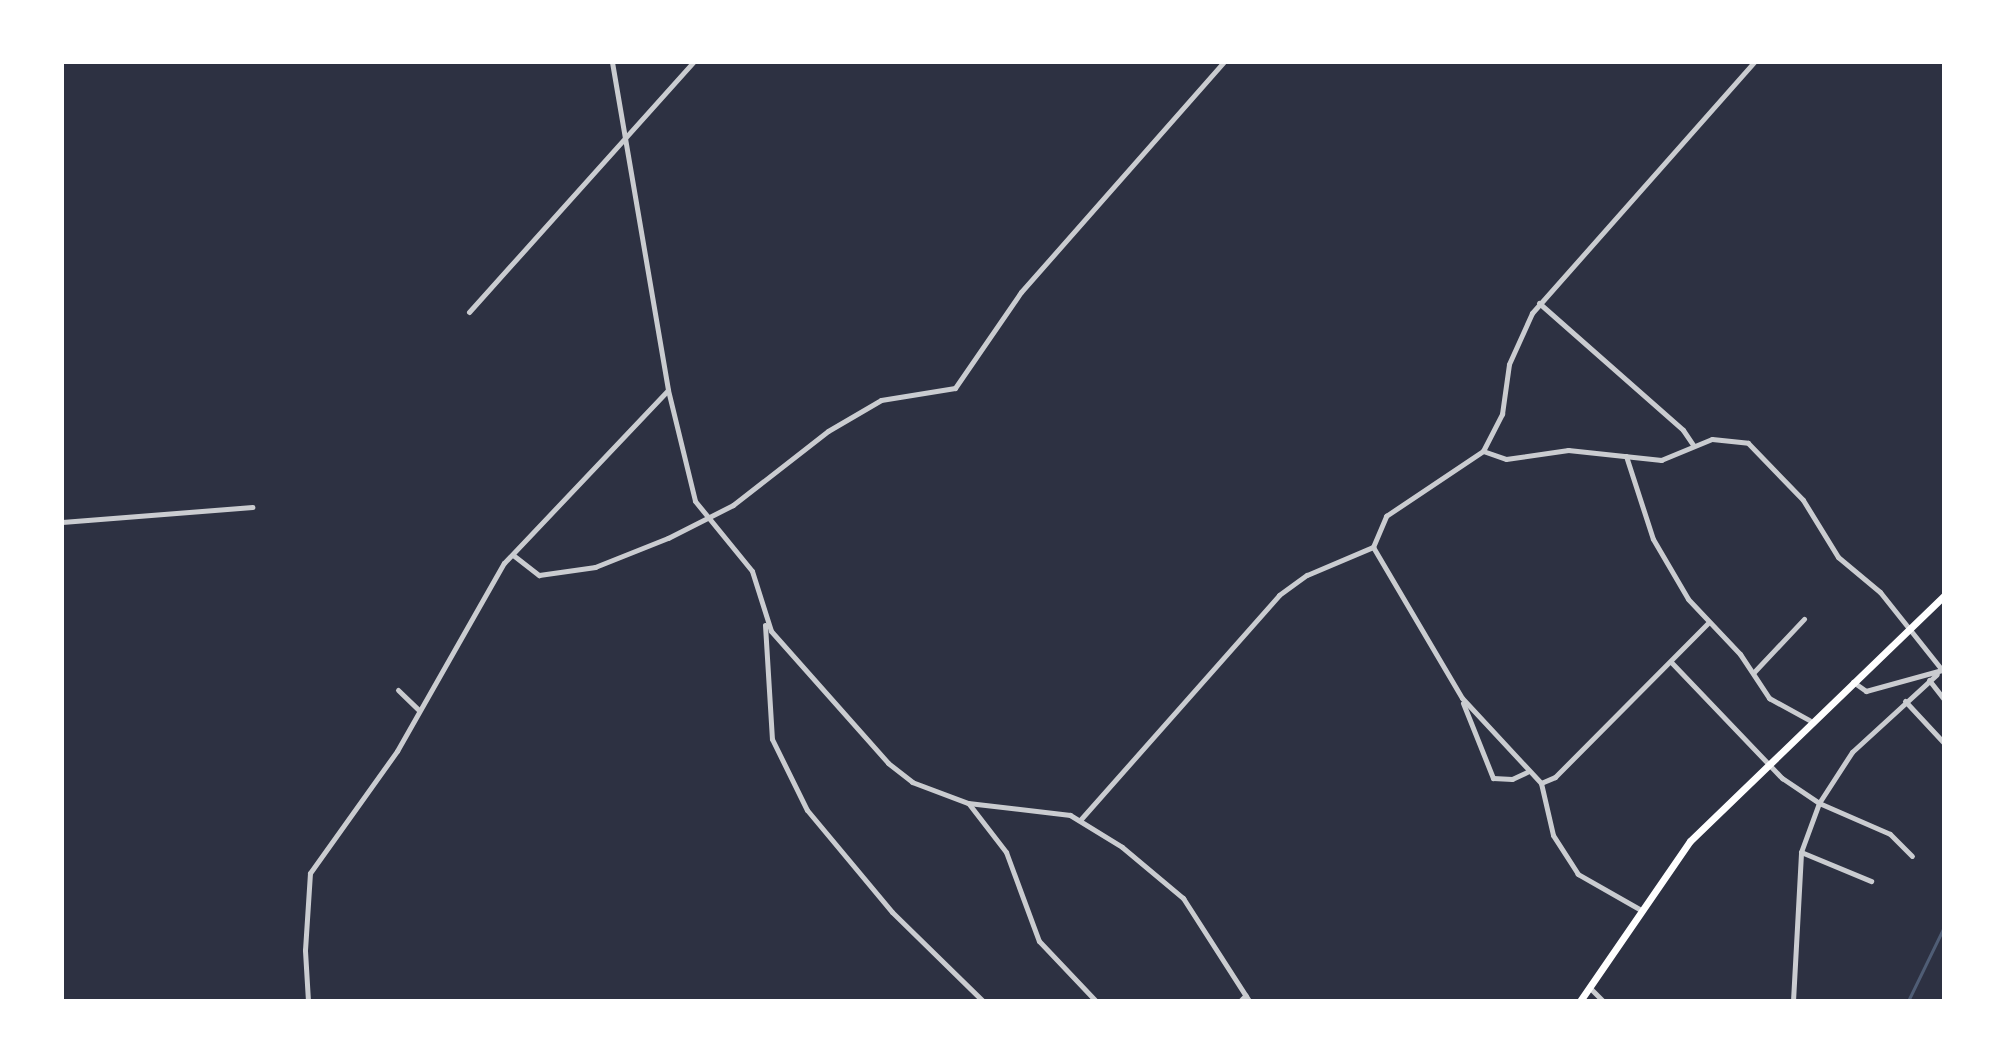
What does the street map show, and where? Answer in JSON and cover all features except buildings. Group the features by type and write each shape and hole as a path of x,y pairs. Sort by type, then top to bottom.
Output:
{"main road":[{"path":"1580,1001 1690,841 1809,720 1944,596"}],"street":[{"path":"612,62 668,390 695,501 706,520 752,571 765,620 772,739 807,810 892,912 983,1001"},
{"path":"469,312 693,62"},
{"path":"513,555 539,575 552,577 595,567 706,520 753,493 828,431 881,400 955,388 1021,292 1224,62"},
{"path":"1081,819 1279,595 1307,575 1373,547 1386,516 1483,451 1502,414 1519,335 1539,303 1752,63"},
{"path":"1539,303 1683,430 1693,445"},
{"path":"308,1001 305,950 310,873 376,783 482,597 513,555 668,390"},
{"path":"1483,451 1506,459 1568,450 1661,460 1693,445 1726,438 1748,443 1803,500 1838,557 1864,575 1943,669"},
{"path":"1626,456 1653,539 1707,624 1754,672 1769,698 1809,720"},
{"path":"62,522 252,507"},
{"path":"1373,547 1462,698 1493,778 1512,779 1527,772"},
{"path":"1754,672 1804,619"},
{"path":"765,620 888,763 912,782 968,803 1046,809 1081,819 1183,898 1247,998 1240,1001"},
{"path":"1541,783 1555,777 1707,624"},
{"path":"1671,662 1765,763 1819,803 1890,834 1912,856"},
{"path":"1793,1001 1801,852 1819,803 1852,752 1943,669"},
{"path":"1852,681 1866,691 1943,669"},
{"path":"1929,680 1944,699"},
{"path":"398,690 419,710"},
{"path":"1462,698 1527,772 1541,783 1553,835 1578,874 1641,910"},
{"path":"1905,701 1944,743"},
{"path":"968,803 1006,852 1039,941 1096,1001"},
{"path":"1801,852 1871,881"},
{"path":"1590,988 1603,1001"}],"waterway":[{"path":"1908,1001 1944,927"}]}
